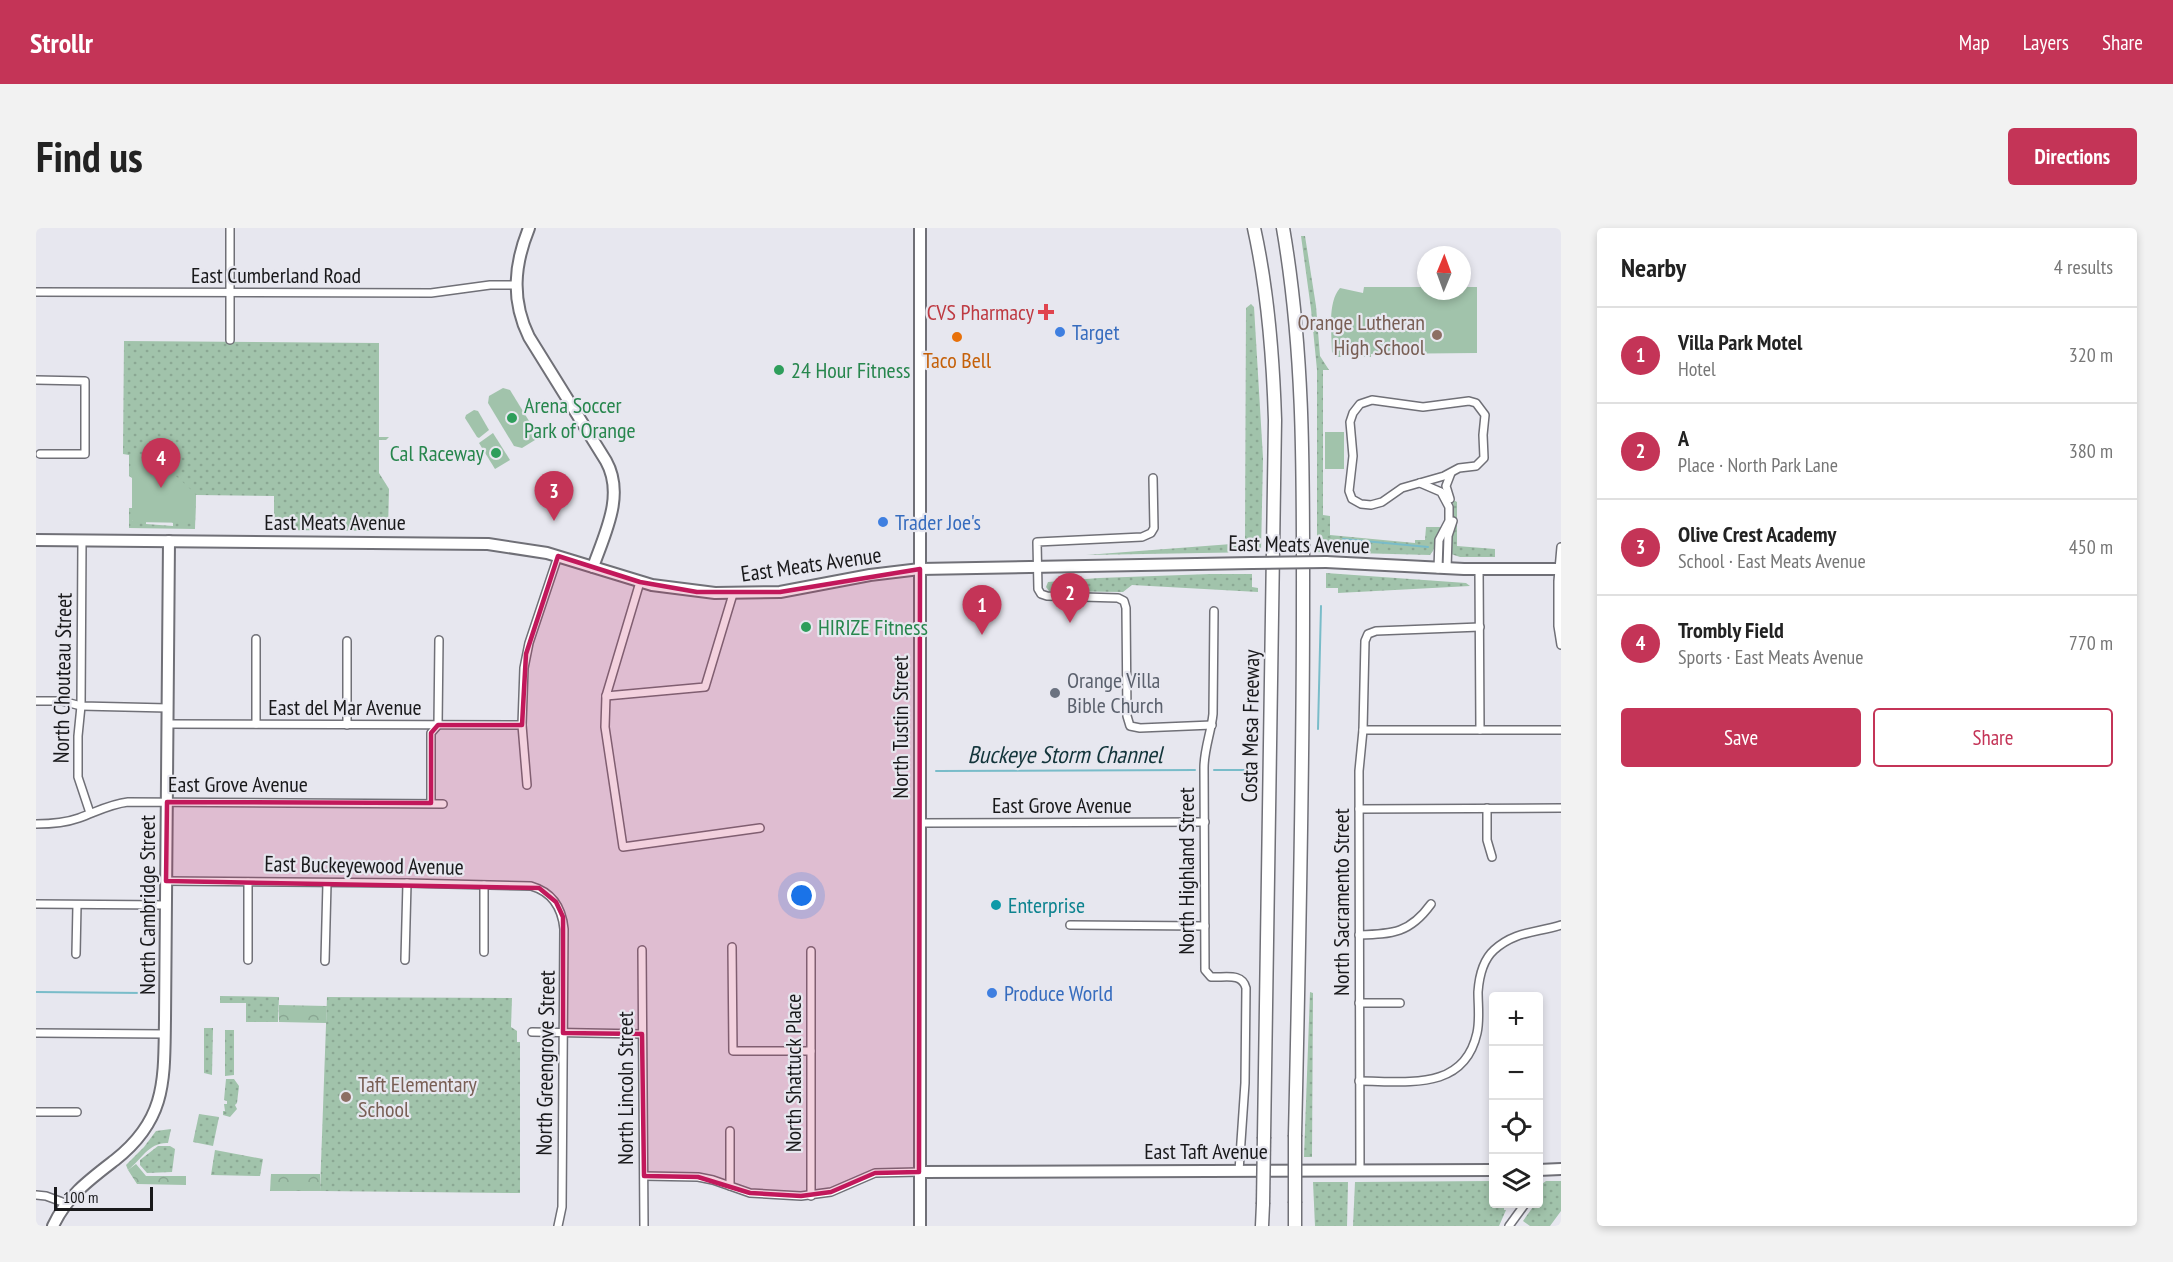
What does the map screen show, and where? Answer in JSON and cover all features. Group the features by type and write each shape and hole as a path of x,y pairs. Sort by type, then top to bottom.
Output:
{"highway":[{"name":"Costa Mesa Freeway","path":"1254,228 1267,307 1275,420 1262,1226"},
{"path":"1283,228 1294,306 1303,423 1303,751 1295,1226"}],"street":[{"path":"230,228 230,340"},
{"path":"529,228 519,256 516,285 519,310 530,337 606,461 613,479 612,510 593,567"},
{"name":"North Tustin Street","path":"920,228 920,1226"},
{"name":"East Cumberland Road","path":"36,292 431,293 490,285 516,285"},
{"path":"36,381 85,381 85,454 40,454"},
{"path":"1372,400 1429,407 1469,401 1483,409 1485,415 1484,458 1476,466 1459,468 1420,483 1402,489 1385,501 1375,504 1361,504 1352,499 1348,487 1353,456 1350,422 1353,412 1360,404 1372,400"},
{"path":"1442,569 1453,515 1446,490 1451,472"},
{"path":"1153,478 1154,528 1148,536 1037,542 1038,589 1043,595 1118,598 1124,601 1128,723 1130,726 1140,728 1212,725"},
{"path":"1420,483 1441,492 1449,507 1449,521 1439,540 1442,569"},
{"name":"East Meats Avenue","path":"36,540 474,543 514,546 558,556 640,582 685,591 733,594 780,592 870,575 920,569 1326,562 1442,569 1560,569"},
{"name":"North Chouteau Street","path":"82,541 78,777 90,813"},
{"name":"North Cambridge Street","path":"53,1226 65,1203 83,1184 128,1149 148,1123 163,1085 169,541"},
{"path":"1561,547 1558,626 1561,645"},
{"path":"526,785 522,725 526,654 558,556"},
{"path":"1479,569 1480,730"},
{"path":"640,582 606,696 605,727 623,847 760,828"},
{"path":"606,696 705,687 733,594"},
{"name":"North Highland Street","path":"1214,611 1212,725 1204,754 1206,973 1214,977 1240,979 1246,988 1244,1091 1239,1171"},
{"name":"North Sacramento Street","path":"1360,1170 1359,771 1363,730 1364,648 1368,634 1381,630 1480,627"},
{"path":"256,639 256,724"},
{"path":"347,640 347,724"},
{"path":"431,803 431,734 438,725 439,640"},
{"path":"36,701 62,701 81,706 168,708"},
{"name":"East del Mar Avenue","path":"168,724 522,725"},
{"path":"1363,730 1561,730"},
{"name":"East Grove Avenue","path":"36,824 64,823 117,803 444,804"},
{"path":"1487,808 1487,840 1492,857"},
{"path":"1359,809 1561,808"},
{"name":"East Grove Avenue","path":"919,823 1205,822"},
{"name":"East Buckeyewood Avenue","path":"166,881 531,886 547,893 556,902"},
{"path":"248,882 248,960"},
{"path":"326,961 327,883"},
{"path":"405,960 407,883"},
{"path":"484,885 484,952"},
{"name":"North Greengrove Street","path":"556,902 563,917 564,929 562,1207 558,1226"},
{"path":"36,904 166,905"},
{"path":"76,954 77,904"},
{"path":"1359,935 1399,931 1415,923 1431,904"},
{"path":"1070,925 1205,926"},
{"path":"1359,1081 1419,1081 1440,1078 1453,1071 1464,1062 1473,1048 1478,1031 1480,978 1482,969 1492,952 1506,941 1525,932 1561,925"},
{"path":"732,947 733,1051 811,1051"},
{"name":"North Lincoln Street","path":"642,950 644,1226"},
{"name":"North Shattuck Place","path":"811,951 811,1196"},
{"path":"1359,1003 1400,1003"},
{"path":"532,1032 642,1034"},
{"path":"36,1033 165,1034"},
{"path":"36,1112 77,1112"},
{"path":"730,1131 730,1186"},
{"path":"1543,1170 1561,1169"},
{"name":"East Taft Avenue","path":"919,1172 1489,1170"},
{"path":"644,1176 698,1177 758,1195 811,1196 837,1190 875,1173 919,1172"},
{"path":"36,1195 65,1203"},
{"path":"1509,1226 1522,1208"}],"highlighted area":[{"path":"558,556 640,582 697,592 780,592 920,569 919,1172 875,1173 831,1192 801,1196 750,1193 698,1177 644,1176 642,1034 563,1033 563,917 556,902 539,888 166,881 167,802 431,803 431,733 438,725 522,725 526,654"}],"green space":[{"path":"1301,236 1305,236 1316,306 1320,356 1329,370 1323,370 1323,515 1330,516 1330,535 1415,543 1415,540 1425,540 1426,527 1443,527 1430,555 1317,552 1317,370"},
{"path":"1364,287 1417,287 1417,300 1471,300 1471,287 1477,287 1477,353 1371,354 1371,357 1337,357 1332,352 1331,327 1336,294 1340,288 1363,293"},
{"path":"1251,304 1254,307 1263,458 1261,552 1086,555 1245,543 1246,308"},
{"path":"124,341 379,343 379,437 389,437 386,440 379,440 379,473 389,489 388,531 274,530 274,496 196,495 195,529 129,528 129,508 132,508 134,522 173,526 173,523 132,493 129,455 123,454"},
{"name":"Arena Soccer Park of Orange","path":"503,388 510,390 537,434 535,440 522,448 514,446 488,403 489,396"},
{"path":"474,410 478,411 489,430 479,438 465,418"},
{"path":"1325,432 1344,432 1344,469 1325,469"},
{"name":"Cal Raceway","path":"493,433 510,460 495,469 479,443"},
{"path":"132,455 151,461 167,470 196,495 195,523 133,522"},
{"path":"1452,499 1457,502 1457,546 1495,549 1495,557 1460,557 1451,554 1454,513"},
{"path":"1326,573 1466,583 1470,586 1338,593 1338,588 1326,588"},
{"path":"1252,574 1252,587 1258,588 1258,592 1132,585 1123,592 1049,591 1046,587 1048,582"},
{"path":"1310,992 1313,993 1312,1157 1304,1157"},
{"path":"220,996 279,997 278,1022 246,1022 246,1003 220,1003"},
{"path":"327,997 512,998 511,1027 517,1031 517,1042 520,1042 520,1193 320,1191"},
{"path":"279,1005 327,1006 326,1023 279,1022"},
{"path":"204,1028 213,1028 212,1075 204,1073"},
{"path":"225,1030 234,1030 234,1075 225,1076"},
{"path":"226,1079 234,1079 239,1086 235,1105 237,1109 230,1117 223,1115 224,1104 227,1104 224,1100"},
{"path":"199,1114 219,1117 213,1146 193,1142"},
{"path":"171,1129 168,1143 161,1143 150,1148 128,1170 126,1165 156,1131"},
{"path":"158,1146 170,1146 175,1149 172,1172 147,1173 140,1165 140,1160"},
{"path":"215,1150 263,1159 260,1176 211,1175"},
{"path":"136,1164 146,1176 186,1176 186,1185 137,1184 128,1170"},
{"path":"271,1174 320,1174 320,1191 270,1191"},
{"path":"1489,1181 1489,1208 1506,1210 1499,1226 1353,1226 1355,1182"},
{"path":"1561,1181 1561,1211 1550,1226 1530,1226 1523,1221 1532,1208 1543,1208 1543,1183"},
{"path":"1313,1182 1348,1182 1347,1226 1315,1226"}],"waterway":[{"name":"Buckeye Storm Channel","path":"1343,539 1428,547"},
{"name":"Buckeye Storm Channel","path":"1318,729 1321,606"},
{"name":"Buckeye Storm Channel","path":"936,771 1195,770"},
{"name":"Buckeye Storm Channel","path":"1214,770 1255,770"},
{"name":"Buckeye Storm Channel","path":"36,992 144,993"}],"place":[{"name":"CVS Pharmacy","path":"1046,312"},
{"name":"Target","path":"1060,332"},
{"name":"Orange Lutheran High School","path":"1437,335"},
{"name":"Taco Bell","path":"957,337"},
{"name":"24 Hour Fitness","path":"779,370"},
{"name":"Arena Soccer Park of Orange","path":"512,418"},
{"name":"Cal Raceway","path":"496,453"},
{"name":"Trombly Field","path":"161,488"},
{"name":"Olive Crest Academy","path":"554,521"},
{"name":"Trader Joe's","path":"883,522"},
{"name":"A","path":"1070,623"},
{"name":"HIRIZE Fitness","path":"806,627"},
{"name":"Villa Park Motel","path":"982,635"},
{"name":"Orange Villa Bible Church","path":"1055,693"},
{"name":"Enterprise","path":"996,905"},
{"name":"Produce World","path":"992,993"},
{"name":"Taft Elementary School","path":"346,1097"}]}
